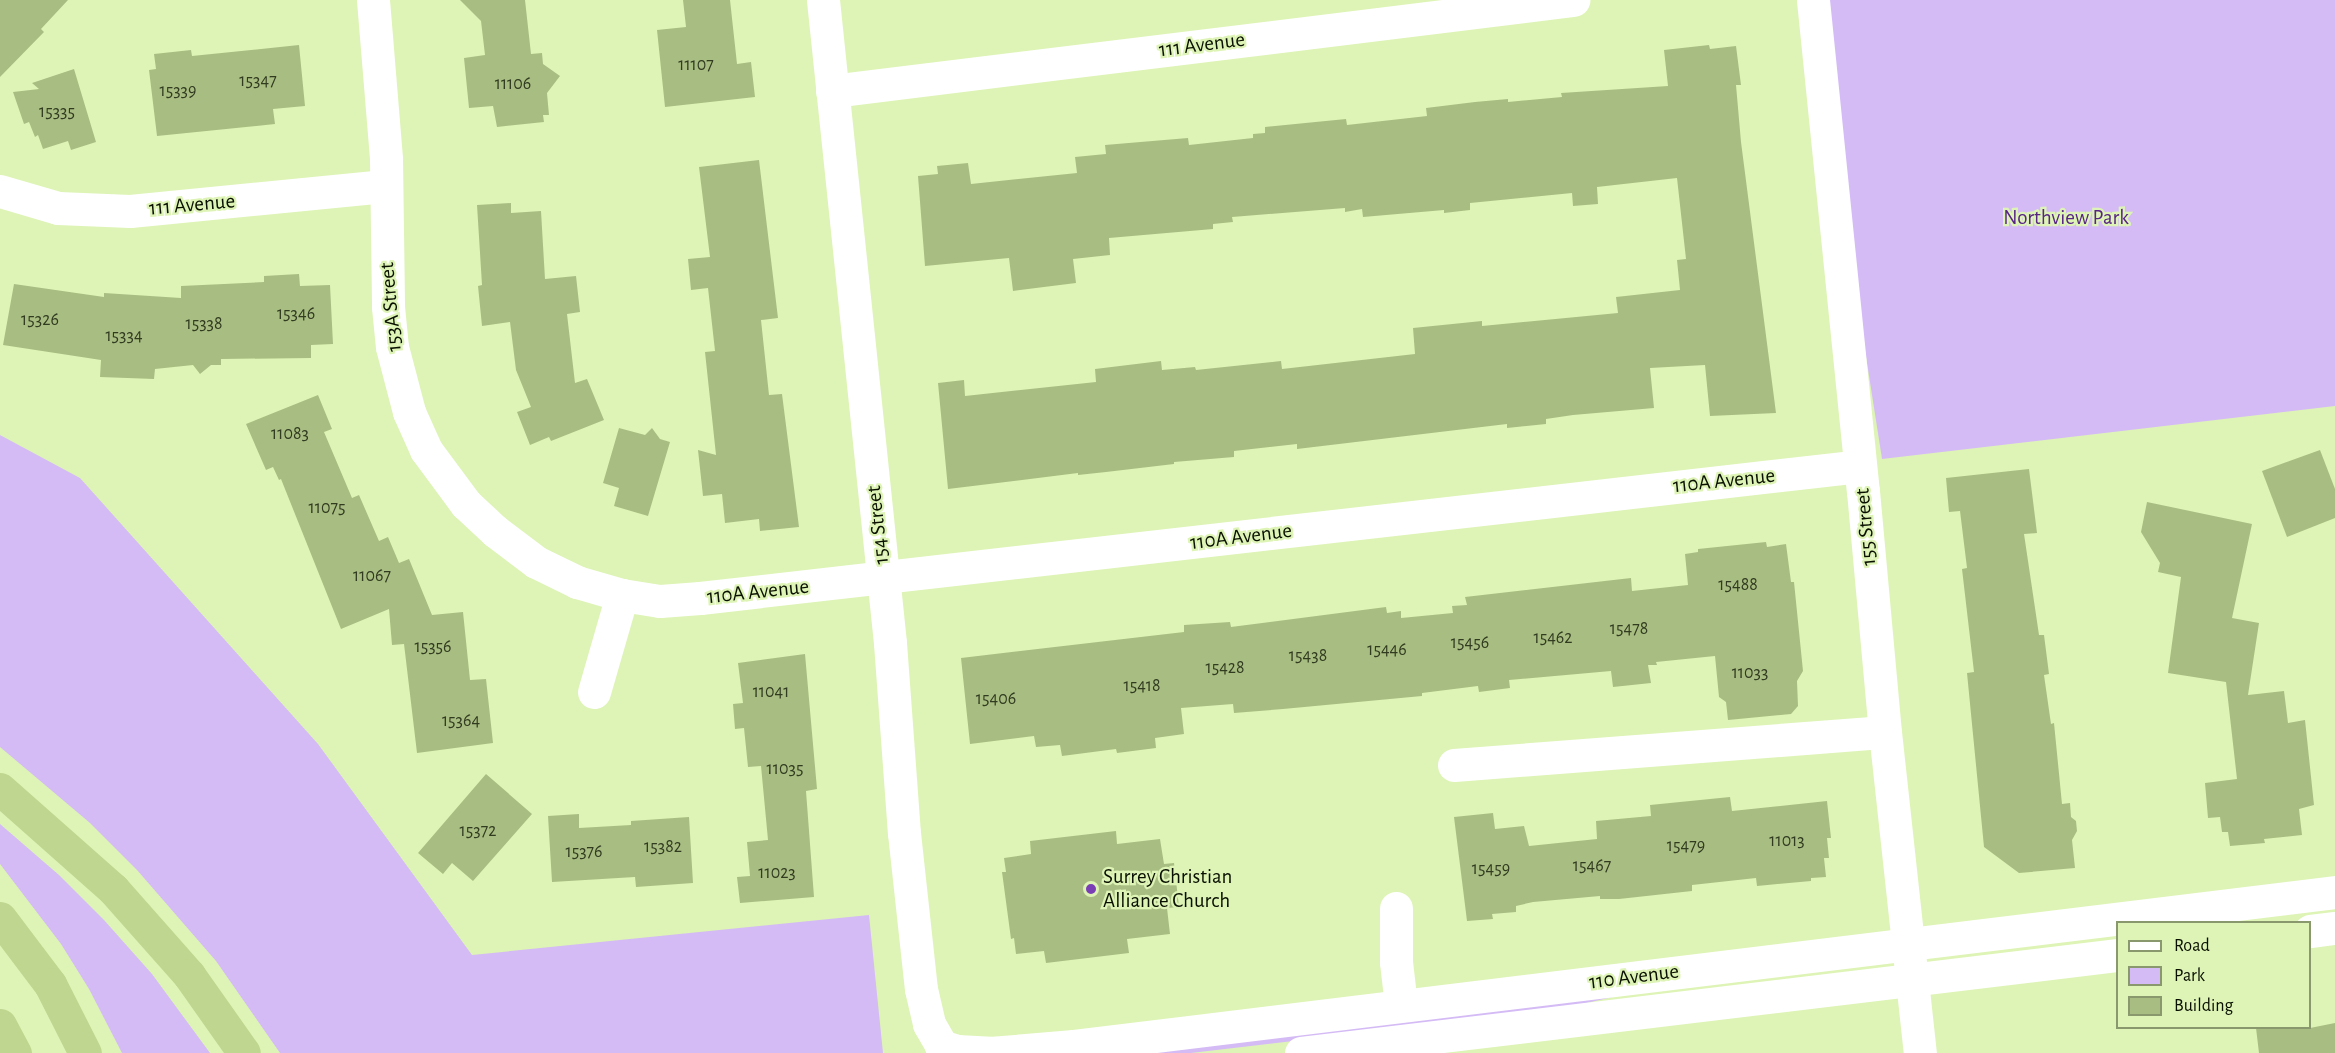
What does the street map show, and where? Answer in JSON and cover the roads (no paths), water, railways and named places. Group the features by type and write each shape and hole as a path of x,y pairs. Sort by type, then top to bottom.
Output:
{"highway":[{"path":"0,789 113,889 189,975 244,1053"},
{"path":"0,918 50,984 85,1053"},
{"path":"0,1025 15,1053"}],"street":[{"name":"153A Street","path":"373,0 386,159 391,337 409,412 426,450 466,504 495,531 536,562"},
{"name":"154 Street","path":"823,0 883,578 904,833 921,989 929,1024 944,1050"},
{"name":"111 Avenue","path":"832,91 1573,0"},
{"name":"155 Street","path":"1813,0 1885,732 1920,1053"},
{"name":"111 Avenue","path":"0,190 58,208 130,211 385,186"},
{"name":"110A Avenue","path":"536,562 577,582 622,596 660,601 690,599 1860,466"},
{"path":"594,692 622,596"},
{"path":"1454,765 1885,732"},
{"name":"110 Avenue","path":"944,1050 1009,1052 2335,892"},
{"path":"1396,908 1396,962 1401,1005"},
{"path":"2311,932 2335,928"},
{"name":"110 Avenue","path":"1301,1053 2116,955"}],"place":[{"name":"Surrey Christian Alliance Church","path":"1091,889"}],"park label":[{"name":"Northview Park","path":"2066,218"}]}
